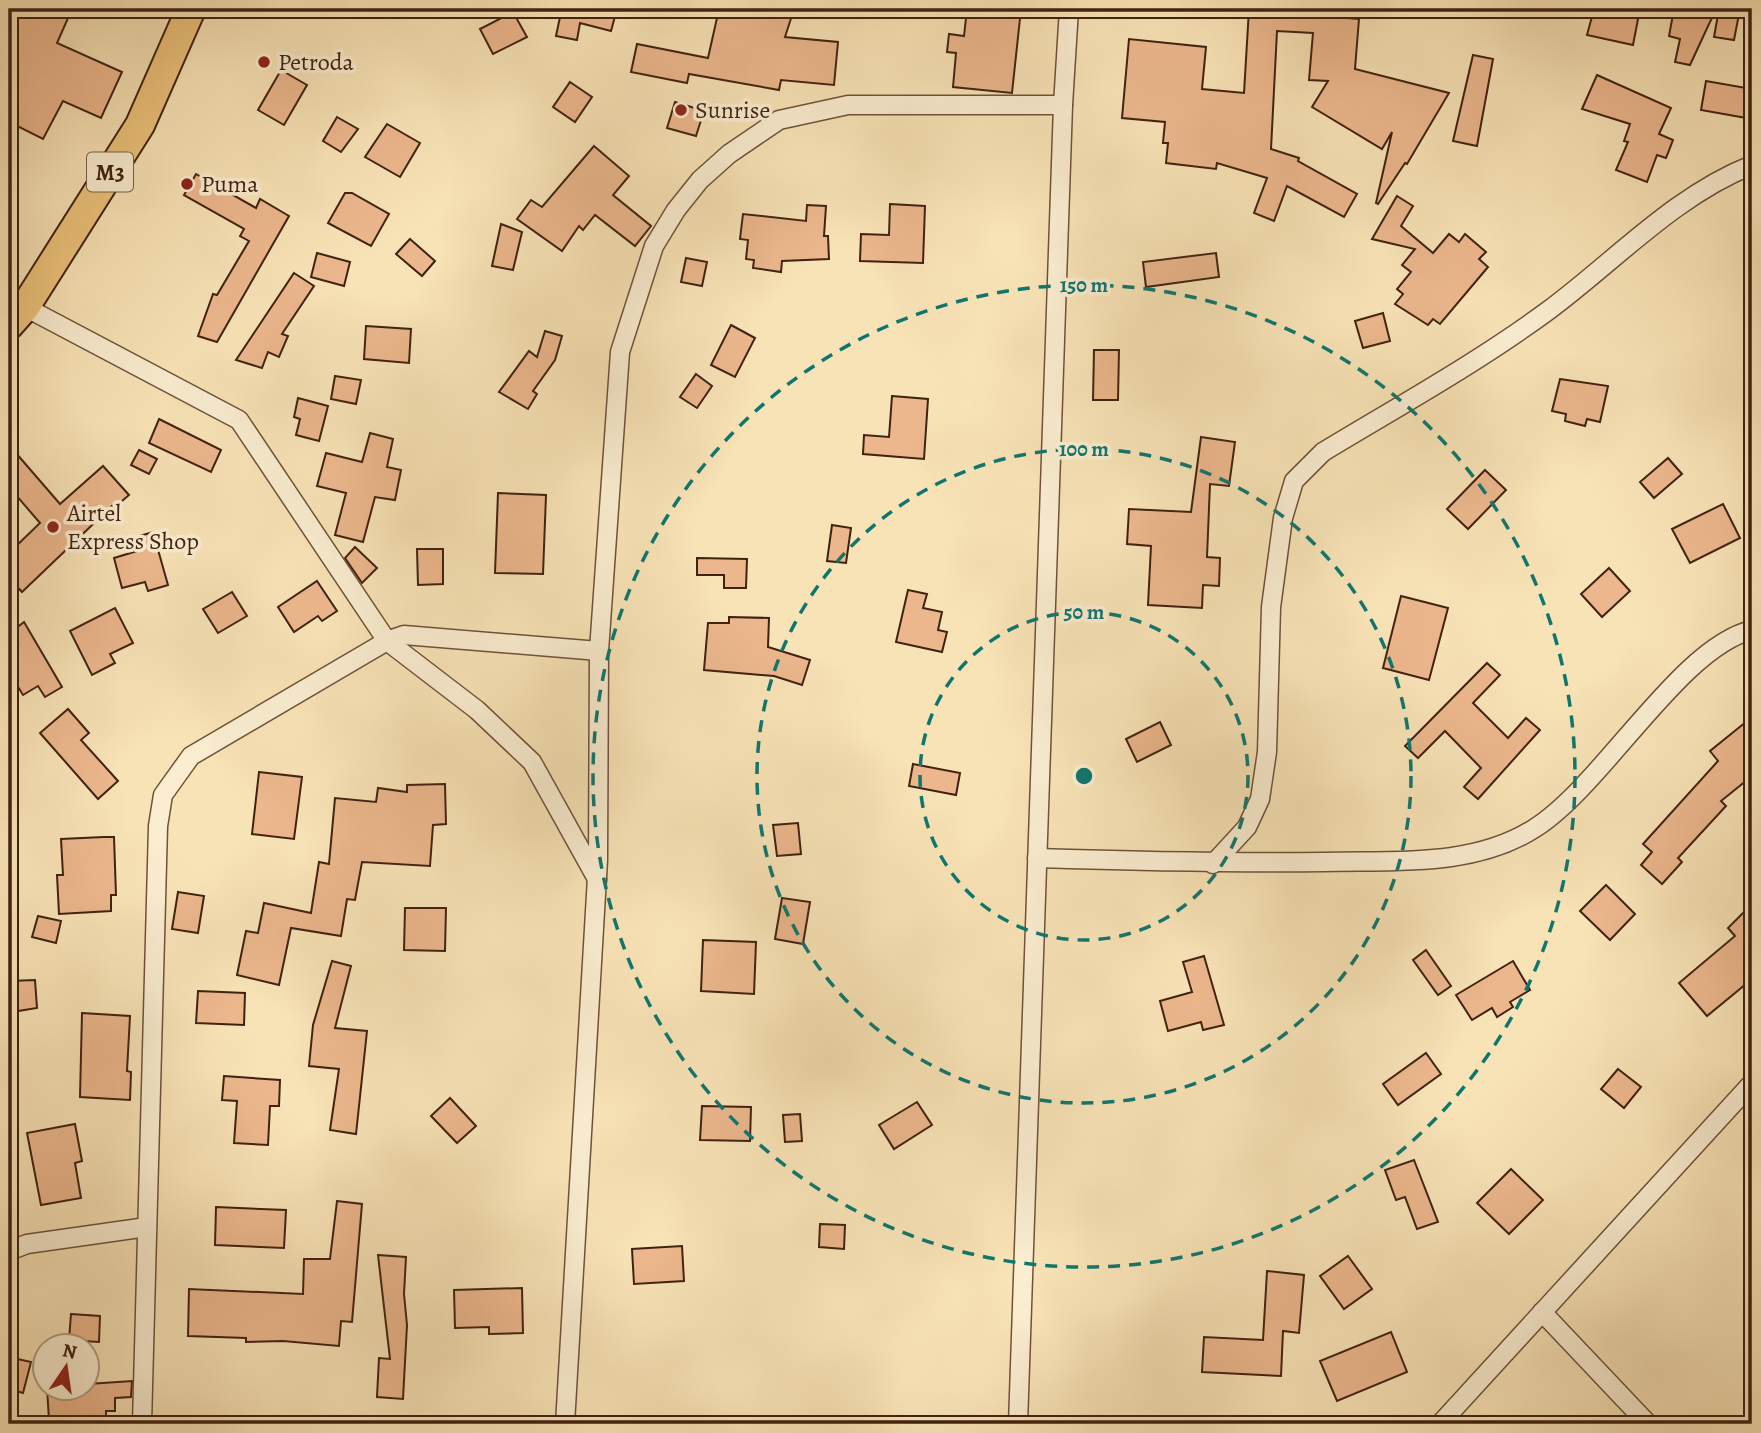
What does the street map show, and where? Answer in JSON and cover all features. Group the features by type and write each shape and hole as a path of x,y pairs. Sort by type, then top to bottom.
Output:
{"highway":[{"name":"M3","path":"17,316 140,125 191,9"}],"street":[{"path":"1018,1424 1063,105 1069,9"},
{"path":"565,1424 597,879 599,651 620,352 654,246 676,210 700,180 729,154 779,120 848,105 1063,105"},
{"path":"1213,864 1247,827 1260,799 1267,752 1271,607 1278,544 1288,495 1303,469 1323,452 1488,352 1551,309 1696,194 1752,165"},
{"path":"17,316 239,419 387,641 477,710 532,762 597,879"},
{"path":"1037,858 1213,864 1426,860 1497,846 1535,829 1567,802 1688,671 1723,643 1752,630"},
{"path":"142,1424 158,840 163,795 191,756 387,641 404,635 599,651"},
{"path":"1440,1424 1752,1083"},
{"path":"9,1251 27,1244 147,1227"},
{"path":"1542,1312 1648,1424"}],"building":[{"path":"20,9 72,9 57,43 122,72 101,118 63,101 43,139 9,122 9,21 13,23"},
{"path":"550,9 617,9 611,31 580,23 577,40 556,36 560,17 550,15"},
{"path":"719,9 794,9 785,37 838,42 834,85 781,80 779,90 689,74 687,83 631,72 637,44 708,58"},
{"path":"967,9 1021,9 1012,93 953,87 956,53 947,52 949,34 964,36"},
{"path":"1249,9 1311,9 1311,15 1359,19 1355,69 1449,93 1407,164 1405,163 1378,204 1376,203 1392,132 1382,149 1312,107 1328,81 1309,80 1313,33 1277,31 1271,149 1299,158 1298,161 1357,194 1344,217 1287,186 1274,221 1254,213 1267,178 1217,163 1216,169 1166,163 1168,143 1163,143 1165,122 1122,118 1129,39 1206,47 1202,89 1244,93"},
{"path":"1594,9 1639,14 1633,45 1587,35"},
{"path":"1674,9 1716,9 1690,65 1675,62 1680,39 1669,36"},
{"path":"1719,9 1740,9 1734,40 1714,37"},
{"path":"513,12 527,37 493,54 480,29"},
{"path":"1473,55 1493,59 1477,146 1453,141"},
{"path":"281,70 307,85 284,125 258,110"},
{"path":"1597,75 1671,108 1659,134 1673,140 1666,158 1657,155 1647,182 1616,170 1628,142 1624,141 1630,124 1582,109"},
{"path":"1706,81 1752,89 1752,119 1701,110"},
{"path":"570,82 592,97 575,122 553,107"},
{"path":"675,102 704,111 696,136 667,128"},
{"path":"337,117 358,129 341,152 323,141"},
{"path":"387,124 420,143 400,177 365,157"},
{"path":"594,146 629,176 613,195 651,226 635,246 595,215 583,230 579,226 562,251 517,219 531,200 542,207"},
{"path":"196,174 256,208 260,199 289,216 217,342 198,336 213,294 217,295 249,241 240,236 244,229 184,195"},
{"path":"345,193 352,193 389,214 371,246 328,223"},
{"path":"1397,196 1413,206 1401,226 1433,253 1449,234 1459,242 1465,234 1486,252 1479,259 1488,267 1440,324 1433,319 1428,325 1395,304 1403,294 1397,289 1411,272 1402,265 1415,249 1372,239"},
{"path":"890,204 925,206 923,263 860,261 861,234 889,235"},
{"path":"807,205 826,206 824,236 828,236 829,259 782,261 781,272 753,268 754,260 746,259 748,240 740,239 743,214 806,221"},
{"path":"501,224 522,232 513,270 492,266"},
{"path":"410,239 435,261 422,276 396,254"},
{"path":"317,253 350,262 344,286 311,277"},
{"path":"1216,253 1219,277 1146,287 1143,262"},
{"path":"686,258 707,262 702,286 681,282"},
{"path":"294,273 314,286 282,334 288,336 279,357 268,352 262,368 236,360"},
{"path":"1383,313 1390,341 1363,348 1355,321"},
{"path":"731,325 755,338 735,377 711,365"},
{"path":"366,326 411,329 409,363 364,359"},
{"path":"545,331 562,336 555,360 533,391 537,394 528,409 499,392 529,351 537,357"},
{"path":"1094,350 1119,350 1118,400 1093,400"},
{"path":"696,374 712,386 697,408 680,397"},
{"path":"335,376 361,380 356,404 331,399"},
{"path":"1560,379 1608,386 1600,422 1587,419 1585,426 1565,421 1566,414 1552,411"},
{"path":"892,396 928,399 924,459 863,454 864,435 889,437"},
{"path":"298,398 328,406 319,441 296,435 300,419 294,417"},
{"path":"159,419 221,450 211,472 149,443"},
{"path":"370,433 393,439 387,467 401,470 395,500 375,497 363,542 335,535 346,493 317,486 326,453 362,462"},
{"path":"1201,437 1235,442 1229,486 1210,484 1207,557 1220,558 1219,586 1203,585 1202,608 1148,605 1151,546 1127,544 1129,509 1191,512"},
{"path":"9,445 60,504 103,466 129,495 114,508 112,506 22,592 9,578 9,553 40,523 9,487"},
{"path":"139,450 157,459 149,474 131,465"},
{"path":"1668,458 1682,474 1654,498 1640,482"},
{"path":"1485,470 1506,490 1468,529 1447,509"},
{"path":"498,493 546,495 543,574 495,573"},
{"path":"1723,504 1740,538 1690,563 1672,529"},
{"path":"832,525 851,528 846,563 827,561"},
{"path":"153,532 168,585 148,591 145,582 122,588 114,558 137,551 133,538"},
{"path":"355,547 377,568 362,583 345,558"},
{"path":"417,549 443,549 443,584 418,585"},
{"path":"697,558 747,559 746,588 724,588 724,575 697,575"},
{"path":"1609,568 1630,591 1602,617 1581,594"},
{"path":"317,581 337,611 322,621 318,616 294,632 278,607"},
{"path":"908,590 927,594 923,608 942,612 938,630 947,632 942,652 896,642"},
{"path":"232,592 247,616 218,633 203,609"},
{"path":"1401,596 1448,608 1429,680 1383,668"},
{"path":"115,608 133,643 110,654 115,663 92,675 70,631"},
{"path":"729,617 769,618 768,647 810,660 802,685 774,676 704,670 708,623 729,623"},
{"path":"24,622 62,687 45,697 38,686 23,695 9,672 9,649 18,644 10,633"},
{"path":"1487,663 1500,675 1473,703 1508,738 1526,718 1540,730 1478,799 1464,787 1481,768 1445,731 1418,758 1405,746"},
{"path":"68,709 89,733 81,740 118,781 98,799 40,733"},
{"path":"1752,717 1752,776 1721,801 1726,806 1678,858 1682,862 1662,884 1641,865 1652,852 1643,844 1718,761 1710,751"},
{"path":"1160,722 1171,745 1137,762 1126,739"},
{"path":"913,764 960,773 956,795 909,786"},
{"path":"259,772 302,777 294,839 252,834"},
{"path":"445,784 446,824 433,825 430,866 362,862 355,900 347,899 341,936 291,928 279,985 237,975 246,931 258,933 264,903 311,913 319,862 329,864 335,798 376,802 378,788 407,792 407,785"},
{"path":"798,823 801,854 777,856 773,825"},
{"path":"114,837 116,895 111,895 111,911 59,914 57,875 63,875 61,839"},
{"path":"1606,885 1635,914 1610,940 1580,911"},
{"path":"178,892 204,896 198,933 172,929"},
{"path":"782,898 810,902 803,944 775,939"},
{"path":"1752,904 1752,979 1707,1016 1679,983 1735,936 1728,928"},
{"path":"405,908 446,908 445,951 404,950"},
{"path":"38,916 61,921 56,943 32,937"},
{"path":"703,940 756,942 754,994 701,991"},
{"path":"1426,950 1451,986 1438,995 1413,960"},
{"path":"1204,956 1224,1025 1203,1030 1201,1022 1168,1031 1160,1001 1192,992 1183,962"},
{"path":"332,961 351,966 335,1028 367,1031 356,1134 330,1130 339,1069 309,1066 313,1025"},
{"path":"1513,961 1530,990 1510,1002 1513,1007 1497,1017 1492,1008 1472,1020 1456,995"},
{"path":"35,980 37,1008 12,1012 10,981"},
{"path":"198,991 245,993 244,1025 196,1023"},
{"path":"82,1013 130,1016 127,1071 131,1072 130,1100 80,1097"},
{"path":"1426,1053 1441,1074 1398,1105 1383,1084"},
{"path":"1618,1069 1641,1087 1624,1108 1601,1089"},
{"path":"224,1076 280,1080 279,1106 270,1106 268,1145 234,1143 237,1101 222,1100"},
{"path":"450,1098 476,1126 457,1143 431,1116"},
{"path":"917,1102 932,1125 894,1149 879,1125"},
{"path":"702,1106 751,1107 750,1141 700,1140"},
{"path":"800,1114 802,1141 785,1142 783,1115"},
{"path":"75,1124 82,1161 75,1163 81,1198 41,1205 27,1133"},
{"path":"1414,1160 1438,1222 1417,1229 1405,1197 1396,1200 1385,1170"},
{"path":"1511,1169 1543,1200 1509,1234 1477,1203"},
{"path":"337,1201 362,1204 352,1322 341,1321 339,1346 283,1341 246,1342 246,1338 188,1336 189,1289 303,1294 304,1259 330,1259"},
{"path":"216,1207 286,1210 284,1248 215,1245"},
{"path":"820,1224 845,1225 844,1249 819,1247"},
{"path":"682,1246 684,1281 634,1284 632,1249"},
{"path":"378,1255 406,1257 404,1294 407,1325 403,1399 377,1397 379,1358 390,1359"},
{"path":"1348,1256 1372,1289 1344,1309 1320,1276"},
{"path":"1267,1271 1304,1275 1299,1333 1283,1331 1281,1376 1202,1372 1204,1337 1263,1340"},
{"path":"522,1288 523,1333 489,1334 489,1327 455,1328 454,1290"},
{"path":"71,1314 100,1316 99,1332 70,1332"},
{"path":"1391,1332 1407,1372 1337,1401 1320,1361"},
{"path":"13,1358 31,1362 23,1393 9,1389"},
{"path":"132,1381 131,1397 115,1398 115,1411 106,1411 106,1424 59,1424 59,1420 49,1420 48,1402 102,1402 102,1383"}],"place":[{"name":"Petroda","path":"264,62"},
{"name":"Sunrise","path":"681,110"},
{"name":"Puma","path":"187,184"},
{"name":"Airtel Express Shop","path":"53,527"}]}
